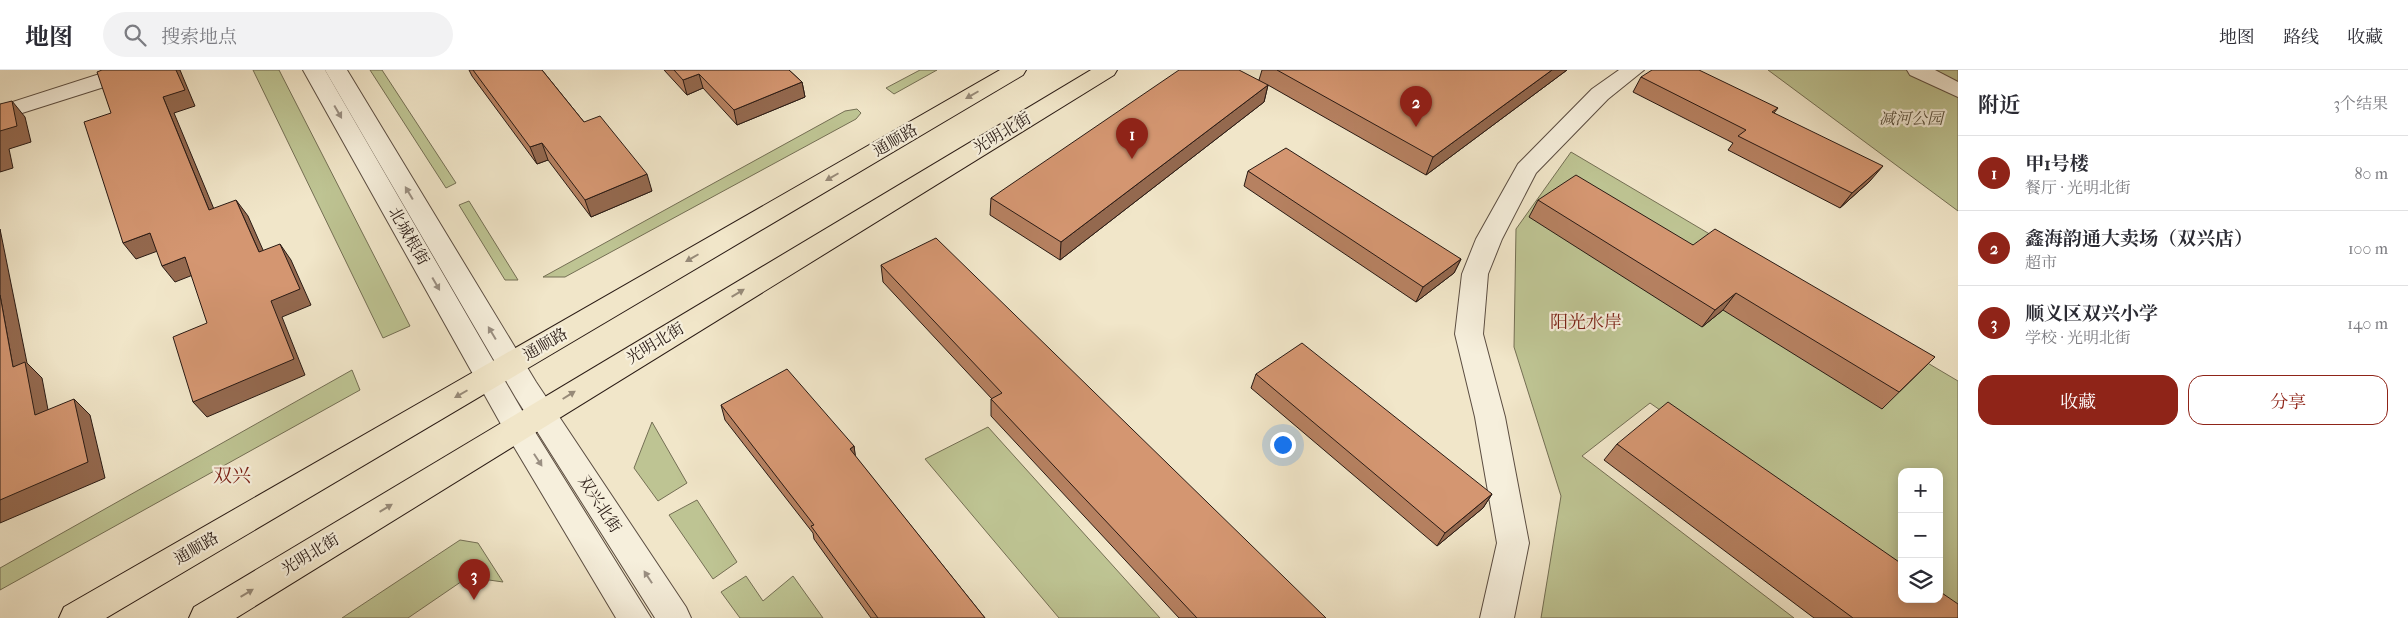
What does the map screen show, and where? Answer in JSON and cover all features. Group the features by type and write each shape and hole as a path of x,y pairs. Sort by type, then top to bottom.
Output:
{"main road":[{"name":"通顺路","path":"76,618 515,396 1014,70"},
{"name":"光明北街","path":"206,618 515,396 1106,70"}],"street":[{"path":"0,113 134,70"},
{"name":"北城根街","path":"314,70 515,396"},
{"name":"北城根街","path":"336,70 515,396"},
{"path":"1497,618 1513,543 1490,417 1469,334 1475,274 1489,240 1526,169 1600,94 1633,70"},
{"path":"1918,70 1958,90"},
{"name":"双兴北街","path":"515,396 634,618"},
{"name":"双兴北街","path":"515,396 674,618"}],"green space":[{"path":"253,70 279,70 410,326 383,338"},
{"path":"370,70 382,70 456,183 446,188"},
{"path":"920,70 937,70 894,94 886,88"},
{"name":"减河公园","path":"1768,70 1958,70 1958,211"},
{"path":"857,109 861,113 856,119 565,277 543,277 845,111"},
{"path":"1571,152 1958,381 1958,618 1943,603 1943,468 1898,468 1898,577 1650,403 1582,456 1794,618 1541,618 1561,496 1514,347 1516,229"},
{"path":"469,201 518,280 505,280 459,205"},
{"path":"352,370 360,390 0,590 0,568"},
{"path":"652,422 687,483 658,501 634,468"},
{"path":"988,427 1160,618 1059,618 925,459"},
{"path":"697,500 737,562 713,579 669,515"},
{"path":"460,540 478,543 503,582 468,577 408,618 342,618"},
{"path":"746,576 763,601 793,576 823,618 740,618 721,592"}],"building":[{"path":"102,70 176,70 185,90 163,97 209,210 236,200 259,252 280,244 300,289 271,301 294,359 193,402 173,337 207,323 185,257 162,266 150,233 123,243 84,122 111,113 97,72"},
{"path":"473,70 542,70 584,122 600,116 647,174 585,200 542,143 530,147"},
{"path":"674,70 789,70 802,82 734,110 699,74 683,80"},
{"path":"1179,70 1239,70 1268,85 1061,242 991,198"},
{"path":"1277,70 1552,70 1433,157"},
{"path":"1652,70 1699,70 1778,108 1772,112 1883,166 1852,193 1738,136 1746,130 1641,77"},
{"path":"12,101 17,126 0,131 0,104"},
{"path":"1286,148 1461,259 1423,287 1248,171"},
{"path":"1576,175 1693,245 1715,229 1935,357 1899,392 1736,293 1715,310 1538,200"},
{"path":"936,238 1326,618 1197,618 991,399 1002,393 881,265"},
{"path":"0,295 13,367 25,362 35,415 74,399 88,462 0,500"},
{"path":"1302,343 1492,494 1445,533 1256,374"},
{"path":"787,369 854,446 850,449 985,618 878,618 811,526 814,525 721,405"},
{"path":"1668,402 1898,561 1898,603 1943,603 1943,594 1958,604 1958,618 1853,618 1617,444"}],"place":[{"name":"鑫海韵通大卖场（双兴店）","path":"1416,127"},
{"name":"甲1号楼","path":"1132,159"},
{"name":"顺义区双兴小学","path":"474,600"}],"district":[{"name":"阳光水岸","path":"1586,322"},
{"name":"双兴","path":"232,476"}]}
